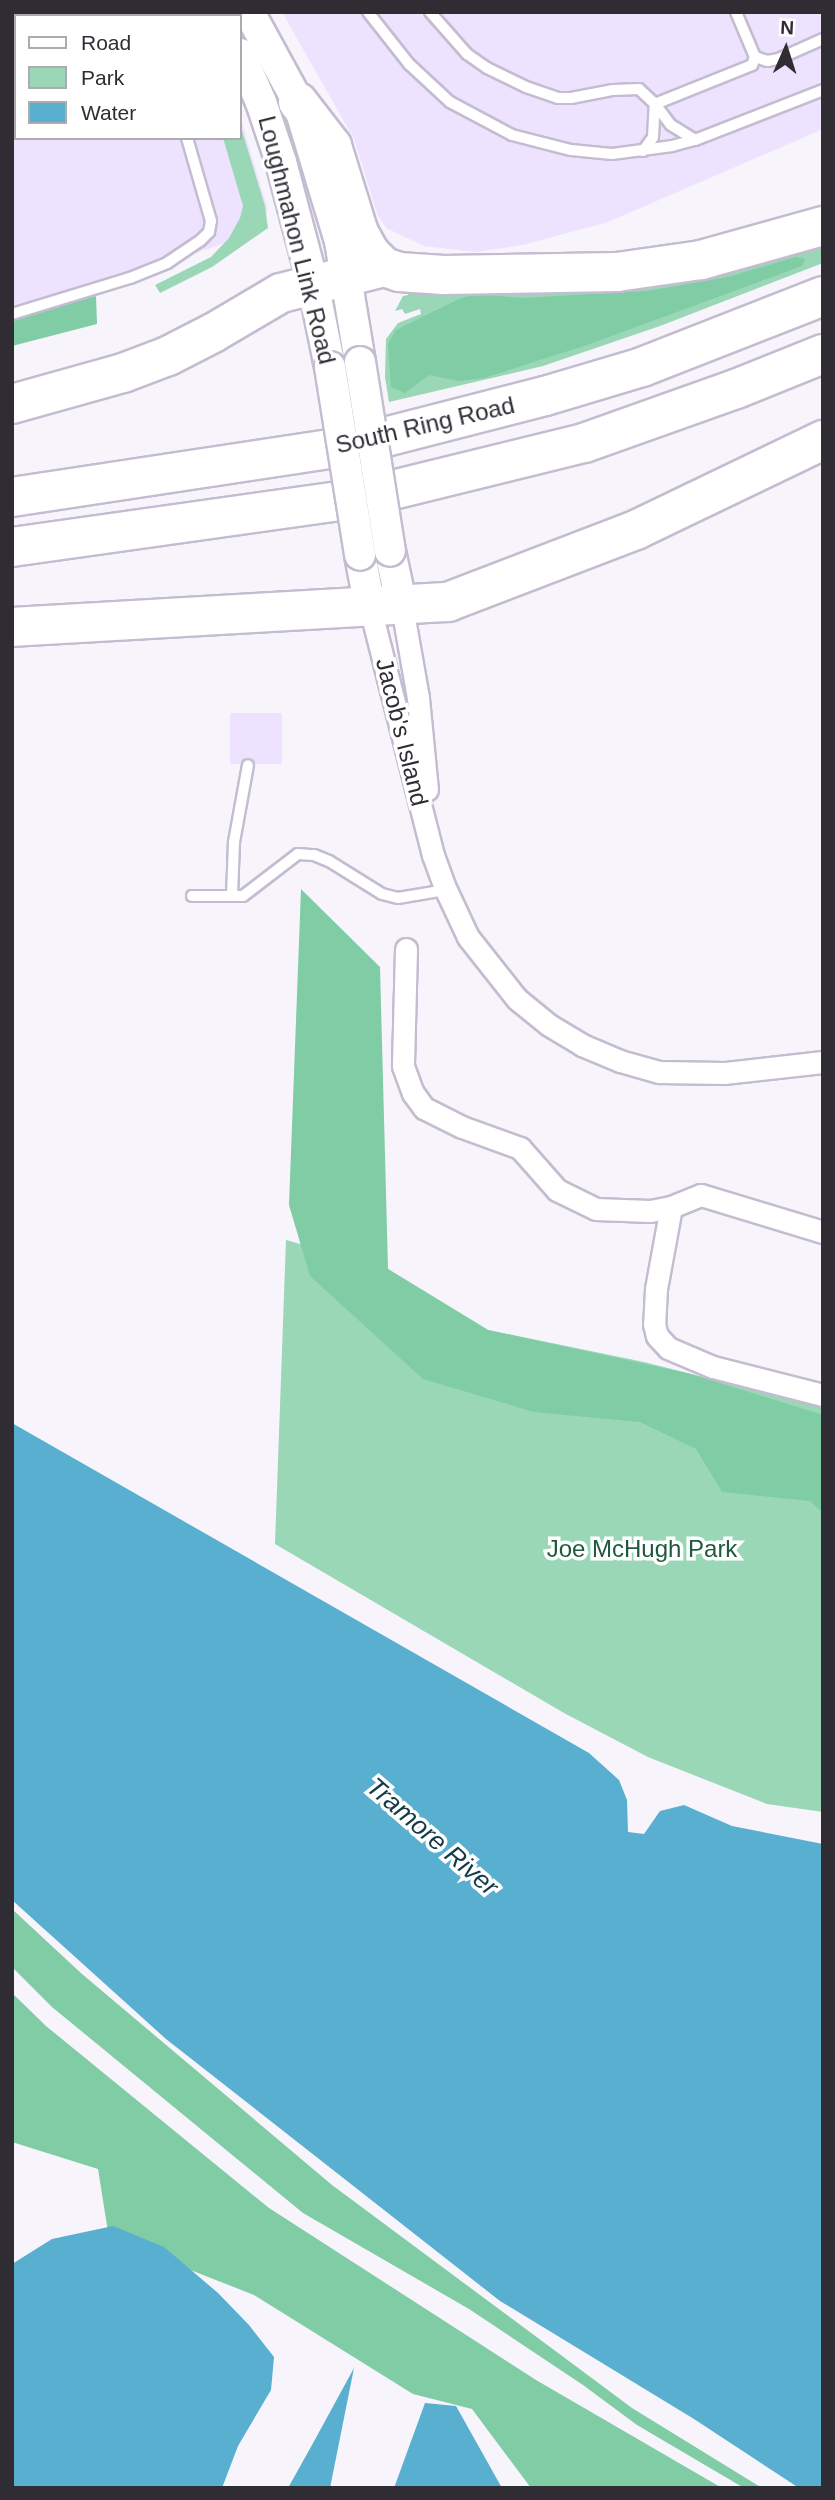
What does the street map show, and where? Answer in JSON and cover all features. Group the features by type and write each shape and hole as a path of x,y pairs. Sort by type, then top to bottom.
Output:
{"highway":[{"path":"298,102 332,145 359,233 370,253 384,267 399,272 444,275 579,274 664,267 736,252 823,226"},
{"path":"12,404 123,373 168,356 214,333 272,297 330,279 384,267"},
{"name":"South Ring Road","path":"12,497 366,442 545,396 642,367 823,296"},
{"path":"12,547 360,498 584,443 736,389 823,354"},
{"path":"12,627 448,602 636,530 823,440"}],"main road":[{"name":"Loughmahon Link Road","path":"249,12 298,102 340,242 330,279 330,366 360,555 386,607"},
{"name":"Loughmahon Link Road","path":"242,58 258,93 281,162 330,279 360,362 390,551 386,607"}],"street":[{"name":"Jacob's Island","path":"386,607 418,698 433,855"},
{"name":"Jacob's Island","path":"386,607 433,855 468,937 489,968 532,1012 582,1045 620,1061 659,1072 725,1073 823,1062"},
{"path":"406,948 403,1066 413,1093 424,1108 462,1127 520,1147 557,1190 596,1209 628,1212 671,1207 690,1198 712,1197 823,1231"},
{"path":"671,1207 654,1324 657,1336 668,1348 713,1367 823,1395"}],"lane":[{"path":"368,12 431,88 474,117 512,135 571,150 612,154 643,151 695,140 823,90"},
{"path":"430,12 467,54 487,68 526,87 571,99 613,90 639,89 671,125 695,140"},
{"path":"736,12 755,57 767,61 778,59 823,38"},
{"path":"655,104 747,69 755,57"},
{"path":"643,151 653,137 655,104"},
{"path":"12,314 130,278 167,263 200,241 209,232 211,221 188,140"},
{"path":"232,896 234,842 248,765"},
{"path":"192,895 243,896 298,855 314,855 329,861 382,894 398,898 446,890"}],"shaded area":[{"path":"12,12 186,12 187,14 14,14 14,140 242,140 242,123 268,210 248,235 167,263 12,308"},
{"path":"282,12 823,12 823,129 608,222 523,245 476,252 424,246 386,228 378,216 354,139"},
{"path":"230,713 282,713 282,764 230,764"}],"green space":[{"path":"242,131 265,206 268,228 212,267 160,293 155,285 211,257 229,238 243,206 224,140 242,140"},
{"path":"823,243 823,263 660,326 543,366 389,402 385,377 386,339 398,323 421,314 420,309 405,314 402,309 395,311 403,296 408,295 407,284 526,293 594,292 672,283"},
{"path":"796,257 805,259 802,266 587,345 484,378 459,381 429,375 405,393 391,387 388,343 396,330 459,299 476,294 522,298 647,291 728,277"},
{"path":"96,296 97,324 12,346 12,318"},
{"path":"301,889 380,967 388,1269 488,1330 691,1374 823,1415 823,1513 810,1501 722,1492 696,1449 640,1422 534,1412 423,1379 310,1276 289,1205"},
{"name":"Joe McHugh Park","path":"286,1240 388,1269 488,1330 644,1362 823,1407 823,1812 767,1804 648,1757 564,1713 275,1544"},
{"path":"12,1909 82,1974 332,2185 632,2408 762,2488 744,2488 637,2425 583,2385 469,2309 303,2213 52,2007 12,1967"},
{"path":"12,1993 46,2026 269,2208 536,2380 722,2488 531,2488 472,2409 413,2394 254,2295 109,2238 98,2169 12,2142"}],"water":[{"name":"Tramore River","path":"12,1423 589,1753 619,1780 627,1800 628,1832 644,1834 660,1811 684,1805 732,1826 823,1844 823,2488 799,2488 694,2419 500,2301 166,2039 12,1900"},
{"path":"113,2226 164,2247 218,2293 249,2325 274,2357 271,2390 238,2446 222,2488 12,2488 12,2264 52,2239"},
{"path":"354,2368 330,2488 288,2488 312,2445"},
{"path":"425,2403 456,2406 502,2488 394,2488"}]}
